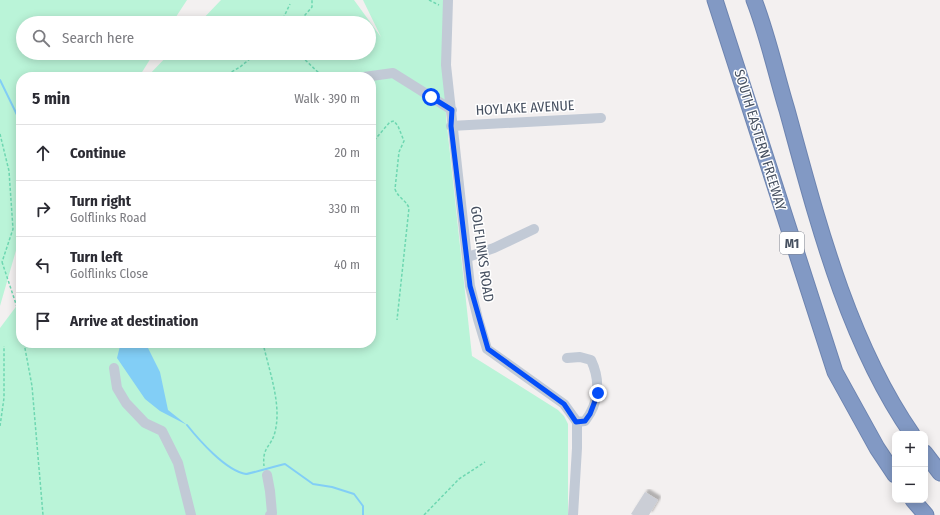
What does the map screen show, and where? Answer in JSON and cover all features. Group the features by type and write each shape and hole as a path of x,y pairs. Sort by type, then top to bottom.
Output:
{"highway":[{"name":"SOUTH EASTERN FREEWAY","path":"715,0 835,372 877,448 892,470"},
{"name":"M1","path":"754,0 804,175 839,284 865,352 882,387 910,431"},
{"path":"928,457 940,472"},
{"path":"916,503 926,515"}],"street":[{"name":"GOLFLINKS ROAD","path":"448,3 446,65 452,110 451,126 468,257 470,286 488,349 564,404 576,422"},
{"path":"376,76 393,74 452,110"},
{"name":"HOYLAKE AVENUE","path":"451,126 601,118"},
{"path":"468,257 494,248 534,229"},
{"path":"567,358 580,357 591,360 597,372 598,393 590,414 585,421 576,422 577,448 573,515"},
{"path":"114,368 116,388 126,403 145,423 162,431 178,463 191,515"},
{"path":"265,470 270,491 272,513 270,515"}],"path":[{"path":"304,16 312,7 312,0"},
{"path":"429,0 437,4 448,3"},
{"path":"284,16 290,4"},
{"path":"232,72 248,60"},
{"path":"305,60 318,72"},
{"path":"376,138 390,122 394,121 404,137 404,141 399,152 396,189 397,194 407,203 409,208 397,320"},
{"path":"0,134 9,172 13,229 1,261 16,304"},
{"path":"0,426 4,398 4,346"},
{"path":"25,348 32,386 43,515"},
{"path":"264,348 277,407 275,433 263,452 265,470"},
{"path":"424,515 460,479 485,462"}],"green space":[{"path":"0,0 187,0 177,16 16,16 16,60 150,60 142,72 16,72 16,250 0,306"},
{"path":"221,0 354,0 366,16 206,16"},
{"path":"363,0 444,0 446,117 472,356 558,410 564,416 568,424 568,515 0,515 0,328 16,307 16,348 376,348 376,72 152,72 163,60 376,60 376,30 381,37 376,27 376,16 371,16"}],"water":[{"path":"120,348 148,348 160,372 168,410 187,425 160,411 145,399 117,358"}],"building":[{"path":"645,492 658,500 649,515 631,514"}],"waterway":[{"path":"0,80 16,113"},
{"path":"187,425 198,439 214,454 238,472 246,474 285,464 313,484 332,487 354,494 363,506 363,515"}],"route":[{"path":"431,97 452,110 451,126 468,257 470,286 478,319 488,349 539,384 564,404 576,422 585,421 590,414 598,393"}]}
